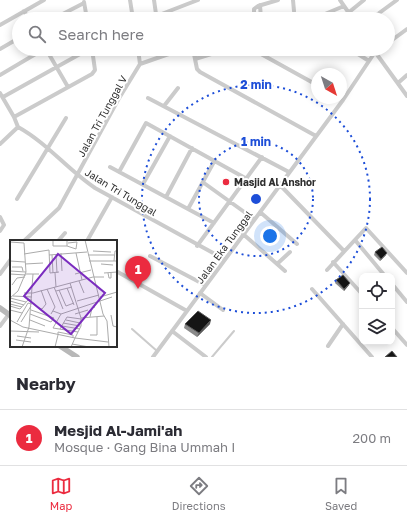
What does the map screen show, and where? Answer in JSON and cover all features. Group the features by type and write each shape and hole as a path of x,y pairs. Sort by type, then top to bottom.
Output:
{"street":[{"path":"24,11 44,0"},
{"path":"130,0 132,12"},
{"path":"154,0 156,12"},
{"path":"167,12 198,0"},
{"path":"254,12 254,9 260,5 278,0"},
{"path":"292,0 294,11"},
{"path":"340,0 347,12"},
{"path":"349,12 364,0"},
{"path":"381,12 397,0"},
{"path":"65,12 83,1 85,12"},
{"path":"260,5 260,12"},
{"path":"330,12 344,6"},
{"path":"0,25 12,18"},
{"path":"395,37 407,28"},
{"path":"0,48 12,42"},
{"path":"0,75 33,56"},
{"path":"49,56 68,87"},
{"path":"3,97 77,56"},
{"path":"14,117 92,74 95,70 92,56"},
{"path":"139,56 140,64 163,56"},
{"path":"194,56 197,68 200,72 316,136"},
{"path":"195,59 205,56"},
{"path":"265,56 311,82"},
{"path":"361,56 369,61"},
{"name":"Jalan Eka Tunggal","path":"347,92 372,56"},
{"path":"378,56 407,96"},
{"name":"Jalan Tri Tunggal V","path":"25,240 59,208 78,176 118,100 140,64"},
{"path":"398,83 407,75"},
{"path":"164,106 178,88"},
{"path":"0,93 18,127 0,144"},
{"path":"148,98 289,172"},
{"name":"Jalan Eka Tunggal","path":"153,357 338,104"},
{"path":"17,199 66,118"},
{"path":"119,172 146,123 247,179"},
{"name":"Jalan Tri Tunggal","path":"18,127 31,134 78,176 197,246 224,259"},
{"path":"143,184 170,136"},
{"path":"166,197 192,148"},
{"path":"197,246 262,157"},
{"path":"188,209 204,183 214,160"},
{"path":"110,167 214,222"},
{"path":"204,183 254,219"},
{"path":"280,185 344,251"},
{"path":"87,240 112,197"},
{"path":"260,212 297,244"},
{"path":"0,217 4,225 0,231"},
{"path":"326,270 332,262 368,228 407,273"},
{"path":"59,240 65,233"},
{"path":"243,234 285,271"},
{"path":"355,240 382,273"},
{"path":"277,264 290,252"},
{"path":"150,256 205,285"},
{"path":"0,274 10,260"},
{"path":"332,262 359,291"},
{"path":"117,272 187,311"},
{"path":"395,288 407,302"},
{"path":"312,289 372,357"},
{"path":"200,293 223,310"},
{"path":"0,308 10,315 0,326"},
{"path":"328,346 343,324"},
{"path":"172,331 206,357"},
{"path":"395,331 407,345"},
{"path":"62,347 77,357"}],"lane":[{"path":"132,329 158,352"},
{"path":"212,357 234,331"}],"building":[{"path":"382,247 387,253 381,259 375,252"},
{"path":"343,275 350,283 344,289 336,280"},
{"path":"198,311 211,320 199,333 185,324"},
{"path":"392,351 397,357 385,357"}],"place":[{"name":"Masjid Al Anshor","path":"226,182"},
{"name":"Mesjid Al-Jami'ah","path":"138,289"}]}
